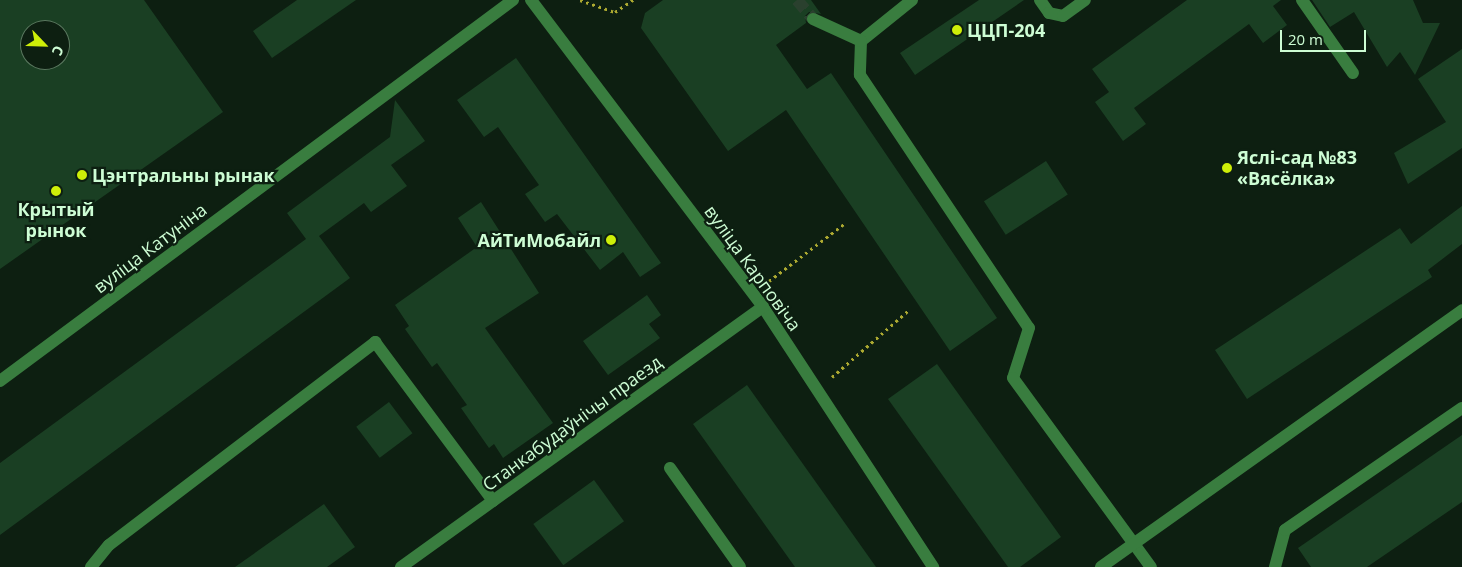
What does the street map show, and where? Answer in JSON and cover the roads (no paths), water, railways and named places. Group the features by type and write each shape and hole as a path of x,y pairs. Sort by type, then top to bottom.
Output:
{"street":[{"name":"вуліца Катуніна","path":"0,381 513,0"},
{"name":"вуліца Карповіча","path":"531,0 762,307 933,567"},
{"path":"861,40 912,0"},
{"path":"1040,0 1049,13 1063,16 1084,0"},
{"path":"1302,0 1353,73"},
{"path":"813,19 861,40"},
{"path":"861,40 860,75 1029,328 1013,378 1151,567"},
{"name":"Станкабудаўнічы праезд","path":"401,567 762,307"},
{"path":"1101,567 1462,310"},
{"path":"91,567 109,545 376,342 493,501"},
{"path":"1275,567 1285,530 1462,408"},
{"path":"670,468 740,567"}],"tunnel":[{"path":"797,0 813,19"}],"place":[{"name":"ЦЦП-204","path":"957,30"},
{"name":"Яслі-сад №83 «Вясёлка»","path":"1227,168"},
{"name":"Цэнтральны рынак","path":"82,175"},
{"name":"Крытый рынок","path":"56,191"},
{"name":"АйТиМобайл","path":"611,240"}]}
